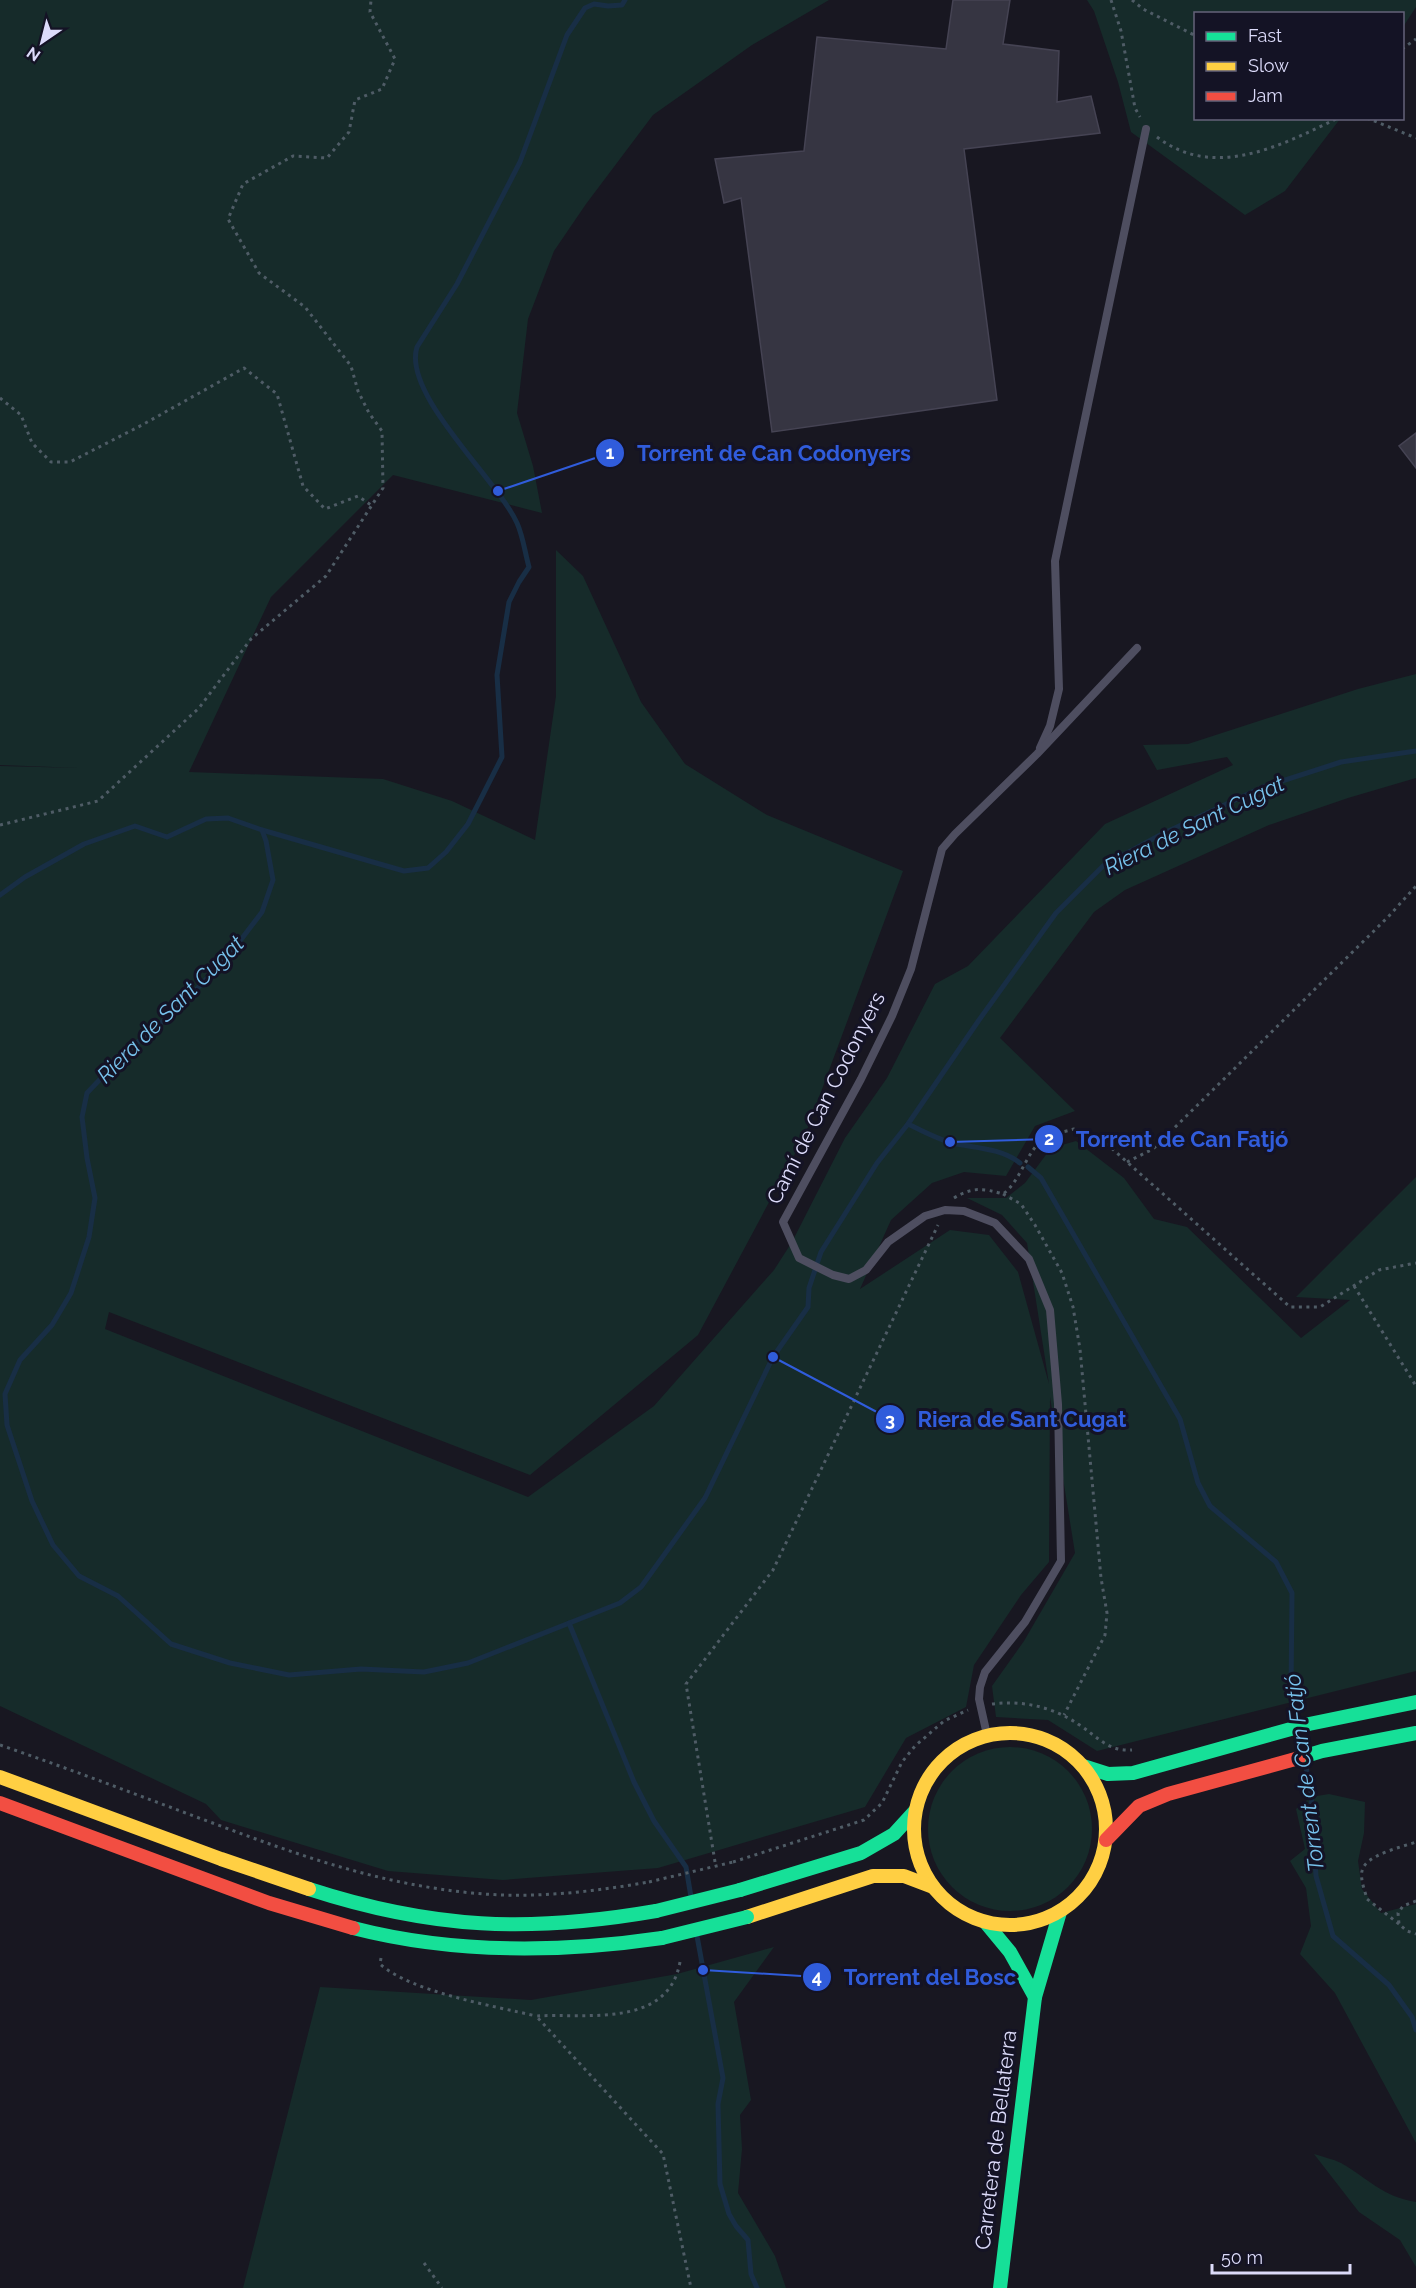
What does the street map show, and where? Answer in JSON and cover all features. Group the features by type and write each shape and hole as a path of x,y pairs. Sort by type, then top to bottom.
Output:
{"main road":[{"path":"1083,1766 1103,1775 1118,1776 1297,1726 1416,1702"},
{"path":"1007,1732 1047,1740 1066,1751 1083,1766 1102,1800 1106,1818 1106,1840 1096,1872 1087,1888 1075,1900 1060,1912 1042,1920 1005,1926 968,1917 948,1903 933,1887 921,1866 915,1848 915,1811 923,1788 935,1768 951,1753 967,1742 987,1735 1007,1732"},
{"path":"1106,1840 1139,1806 1168,1794 1322,1751 1416,1733"},
{"path":"0,1777 286,1882 365,1906 405,1914 488,1924 529,1925 609,1919 656,1911 740,1890 861,1853 894,1834 915,1811"},
{"path":"0,1803 268,1902 348,1928 468,1948 509,1950 590,1948 663,1938 747,1917 863,1879 886,1874 913,1877 933,1887"},
{"name":"Carretera de Bellaterra","path":"1000,2288 1035,1997 1043,1976 1048,1945 1060,1912"},
{"path":"986,1923 1010,1952 1035,1997"}],"lane":[{"path":"1038,754 1050,726 1059,689 1055,561 1146,129"},
{"path":"1038,754 1137,648"},
{"name":"Camí de Can Codonyers","path":"945,1210 925,1216 888,1242 866,1269 849,1278 833,1275 799,1258 783,1222 861,1079 892,1016 911,969 942,849 1038,754"},
{"path":"945,1210 964,1211 995,1223 1029,1260 1050,1310 1057,1392 1061,1561 1025,1622 985,1672 979,1699 987,1735"}],"path":[{"path":"0,825 98,801 199,708 250,639 327,576 383,488 382,431 369,413 358,391 351,366 305,307 259,273 228,219 243,184 293,156 327,158 349,132 355,100 382,89 395,59 370,12 370,0"},
{"path":"1111,0 1121,31 1135,108 1146,129 1164,142 1195,157 1238,158 1284,144 1334,120"},
{"path":"1132,0 1143,9 1194,35"},
{"path":"1372,120 1416,138"},
{"path":"0,398 21,415 32,443 51,462 70,462 244,368 277,394 303,486 325,509 358,496 371,505"},
{"path":"1127,1162 1153,1149 1388,917 1416,886"},
{"path":"1002,1194 1012,1187 1028,1158 1046,1137 1074,1130 1108,1145 1290,1307 1320,1307 1379,1270 1416,1263"},
{"path":"950,1201 966,1190 987,1189 1021,1204 1062,1273 1073,1306 1080,1349 1101,1578 1107,1613 1105,1635 1064,1715"},
{"path":"715,1862 686,1684 773,1570 945,1210"},
{"path":"1354,1286 1416,1386"},
{"path":"994,1704 1034,1705 1064,1715 1108,1746 1136,1750"},
{"path":"0,1745 302,1856 356,1873 403,1883 474,1893 531,1895 606,1890 649,1882 732,1862 864,1820 873,1813 888,1793 902,1762 915,1746 944,1721 967,1710"},
{"path":"1416,1842 1372,1858 1365,1863 1361,1872 1367,1899 1407,1931 1416,1934"},
{"path":"1399,1924 1398,1913 1403,1906 1416,1901"},
{"path":"381,1958 380,1964 387,1970 418,1985 463,1999 536,2016 567,2014 608,2016 635,2010 658,1998 667,1989 674,1981 680,1962"},
{"path":"536,2016 663,2154 691,2288"},
{"path":"424,2264 442,2288"}],"green space":[{"path":"0,0 829,0 752,45 653,115 554,251 528,319 517,413 533,466 542,513 393,475 271,597 189,772 383,779 452,801 535,840 556,696 556,550 583,576 641,702 685,764 767,815 903,871 805,1135 698,1335 530,1475 109,1312 105,1329 528,1497 654,1406 774,1270 792,1242 845,1138 887,1078 935,984 968,966 1105,824 1233,765 1227,757 1157,770 1143,745 1188,744 1358,689 1416,674 1416,778 1269,825 1125,890 1094,912 1000,1038 1075,1111 1035,1126 1006,1176 964,1172 932,1183 891,1220 860,1289 950,1230 989,1235 1018,1272 1049,1384 1027,1243 1002,1215 967,1198 1006,1198 1025,1183 1051,1148 1076,1141 1124,1178 1154,1219 1187,1227 1301,1338 1350,1300 1296,1297 1416,1177 1416,1671 1097,1751 1048,1720 996,1717 992,1686 1024,1641 1075,1553 1050,1397 1049,1562 1021,1595 974,1665 966,1707 906,1738 865,1807 658,1868 503,1880 388,1871 221,1820 206,1804 0,1706 0,766 80,768 0,765"},
{"path":"1087,0 1416,0 1416,7 1404,25 1404,12 1194,12 1194,120 1339,120 1285,191 1245,215 1131,132 1118,82 1094,11"},
{"path":"1010,1747 1041,1754 1068,1771 1085,1798 1092,1829 1085,1860 1068,1887 1041,1904 1010,1911 979,1904 952,1887 935,1860 928,1829 935,1798 952,1771 979,1754"},
{"path":"1329,1794 1365,1802 1364,1833 1358,1861 1362,1889 1381,1913 1416,1904 1416,2143 1335,1993 1300,1954 1311,1926 1306,1888 1290,1861 1305,1849 1296,1809 1311,1797"},
{"path":"774,1947 734,2002 751,2100 740,2115 742,2149 738,2193 775,2256 786,2288 243,2288 320,1987 531,2000 677,1974"},
{"path":"1314,2154 1341,2163 1393,2196 1416,2202 1416,2267 1400,2240 1359,2212"}],"building":[{"path":"953,0 1010,0 1003,44 1059,51 1057,102 1091,96 1100,133 964,149 997,400 772,432 741,198 724,203 715,159 804,151 817,37 946,49"},
{"path":"1416,433 1416,468 1399,446"}],"waterway":[{"path":"262,830 404,871 428,868 446,852 468,824 502,757 497,675 509,602 529,567 517,523 437,412 423,388 416,366 417,347 457,284 520,162 567,35 585,8 594,4 622,5 625,0"},
{"name":"Riera de Sant Cugat","path":"0,895 25,877 84,844 135,826 167,837 206,819 228,818 262,830 273,880 262,912 227,958 175,1011 126,1052 87,1093 82,1117 95,1198 89,1237 71,1293 52,1325 20,1360 5,1394 7,1425 32,1501 53,1545 79,1576 118,1596 171,1644 230,1663 289,1675 361,1669 424,1672 468,1663 620,1603 641,1587 705,1498 773,1357 808,1307 809,1288 821,1252 877,1163 908,1124 1056,913 1103,866 1162,834 1263,787 1341,762 1416,751"},
{"name":"Torrent de Can Fatjó","path":"908,1124 952,1143 1005,1154 1020,1163"},
{"name":"Torrent de Can Fatjó","path":"1028,1167 1041,1178 1180,1419 1198,1483 1210,1506 1276,1562 1292,1593 1291,1692 1297,1720"},
{"path":"569,1623 634,1782 654,1821 686,1867 691,1897"},
{"name":"Torrent de Can Fatjó","path":"1305,1762 1311,1792 1316,1876 1333,1936 1389,1985 1412,2017 1416,2030"},
{"path":"697,1936 723,2078 718,2104 720,2184 729,2214 748,2240 751,2274 757,2288"}],"traffic: fast":[{"path":"1083,1766 1108,1774 1133,1773 1309,1724 1416,1702"},
{"path":"1299,1758 1322,1751 1416,1733"},
{"path":"740,1890 861,1853 894,1834 915,1811"},
{"path":"309,1889 397,1912 481,1923 566,1922 656,1911"},
{"path":"656,1911 740,1890"},
{"path":"1000,2288 1035,1997 1060,1912"},
{"path":"662,1938 747,1917"},
{"path":"986,1923 1010,1952 1035,1997"},
{"path":"353,1928 391,1937 468,1947 546,1948 662,1938"}],"traffic: slow":[{"path":"1001,1733 1019,1733 1047,1740 1064,1749 1078,1761 1090,1775 1099,1792 1106,1829 1099,1866 1090,1883 1078,1897 1064,1909 1047,1918 1019,1925 1001,1925 973,1918 956,1909 930,1883 918,1857 914,1838 914,1820 921,1792 930,1775 956,1749 982,1737 1001,1733"},
{"path":"0,1777 309,1889"},
{"path":"747,1917 873,1876 904,1876 933,1887"}],"traffic: jam":[{"path":"1106,1840 1139,1806 1168,1794 1299,1758"},
{"path":"0,1803 269,1903 353,1928"}],"place":[{"name":"Torrent de Can Codonyers","path":"498,491"},
{"name":"Torrent de Can Fatjó","path":"950,1142"},
{"name":"Riera de Sant Cugat","path":"773,1357"},
{"name":"Torrent del Bosc","path":"703,1970"}]}
